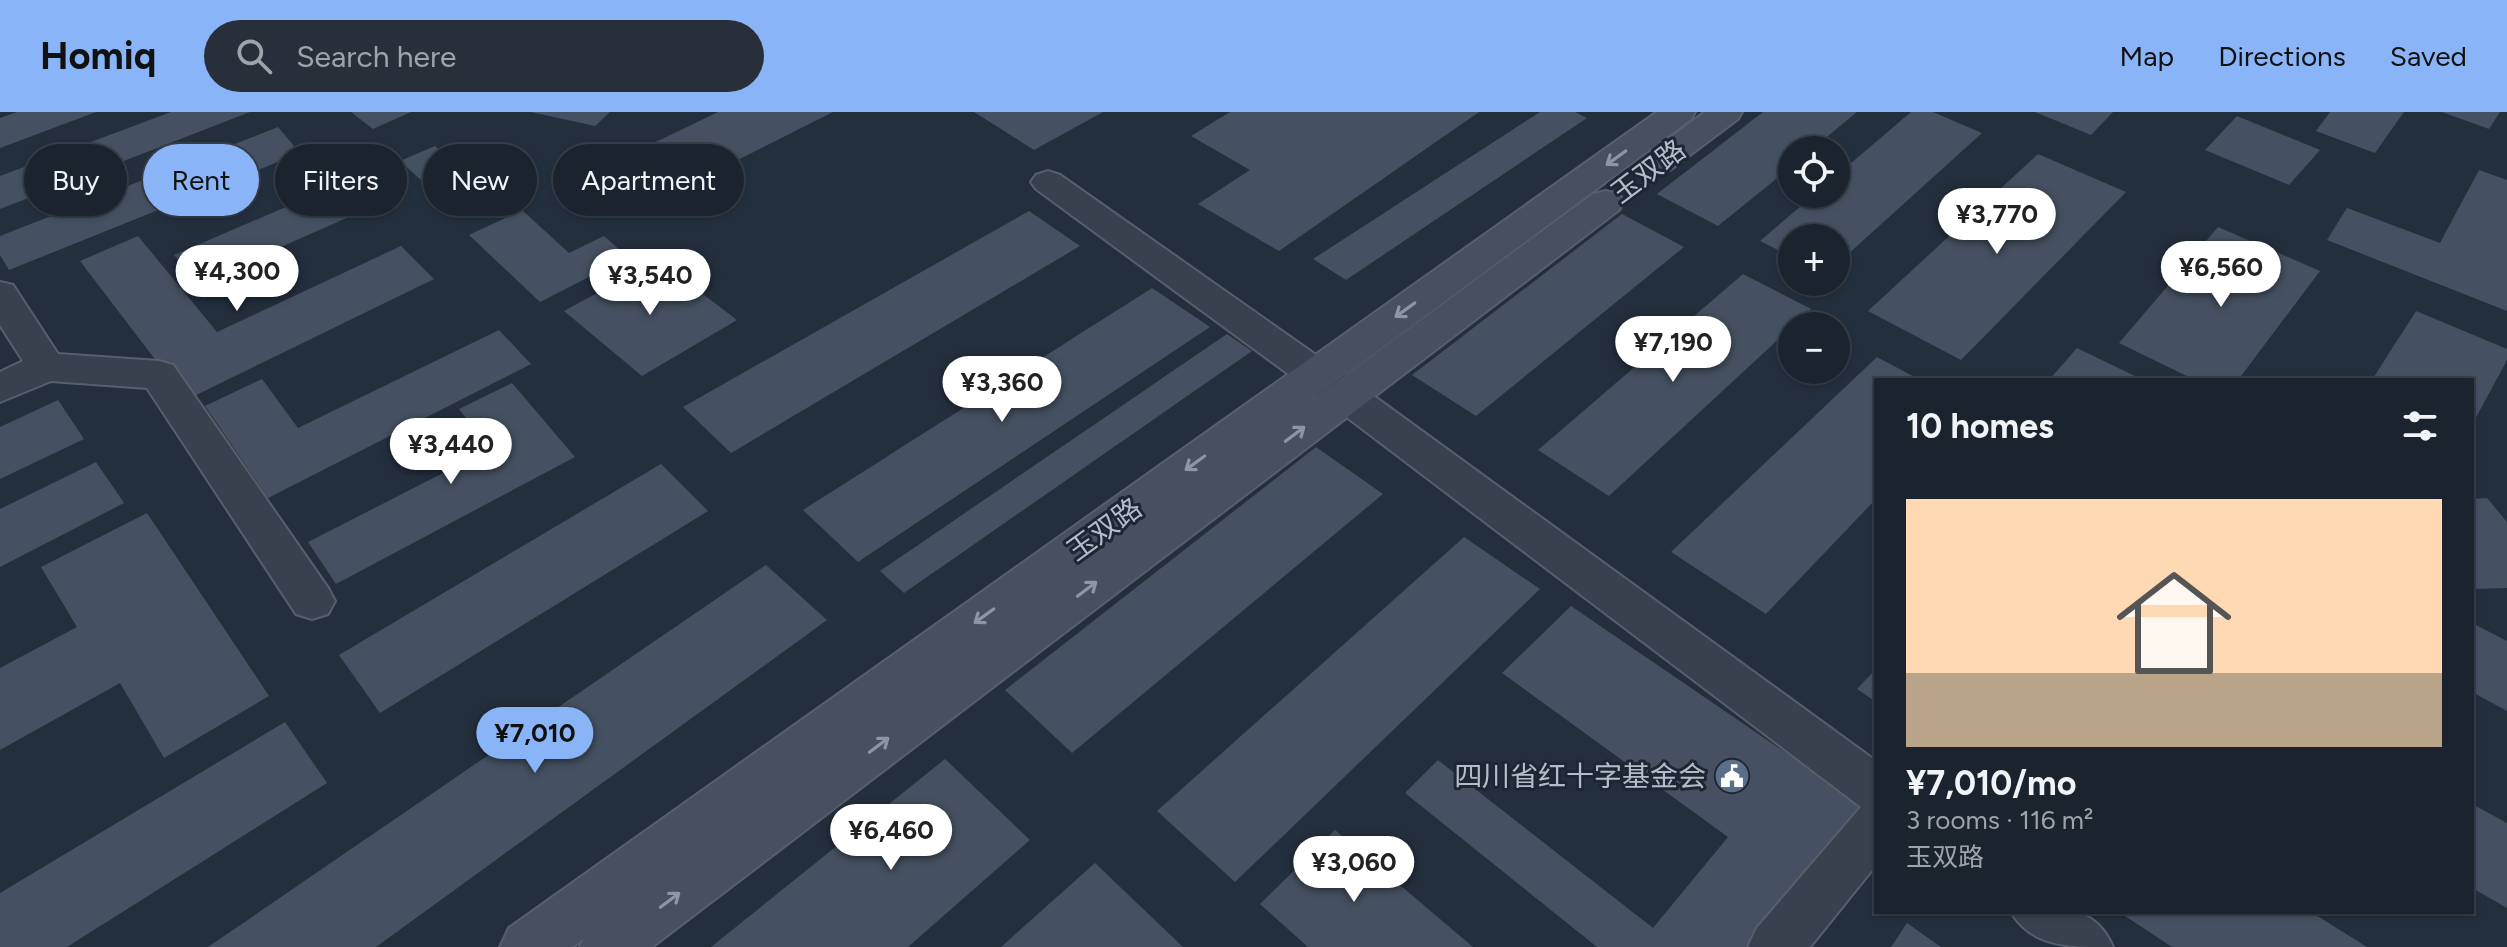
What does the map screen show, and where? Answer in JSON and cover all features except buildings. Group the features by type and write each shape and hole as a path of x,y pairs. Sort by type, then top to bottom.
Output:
{"main road":[{"name":"玉双路","path":"608,947 1679,112"},
{"name":"玉双路","path":"528,947 1726,112"}],"street":[{"path":"1048,182 1331,386 1874,789"},
{"path":"0,294 46,367"},
{"path":"0,388 46,367 159,375 312,601"},
{"path":"1776,947 1874,827"},
{"path":"2041,914 2085,947"}],"place":[{"name":"四川省红十字基金会","path":"1732,776"}]}
